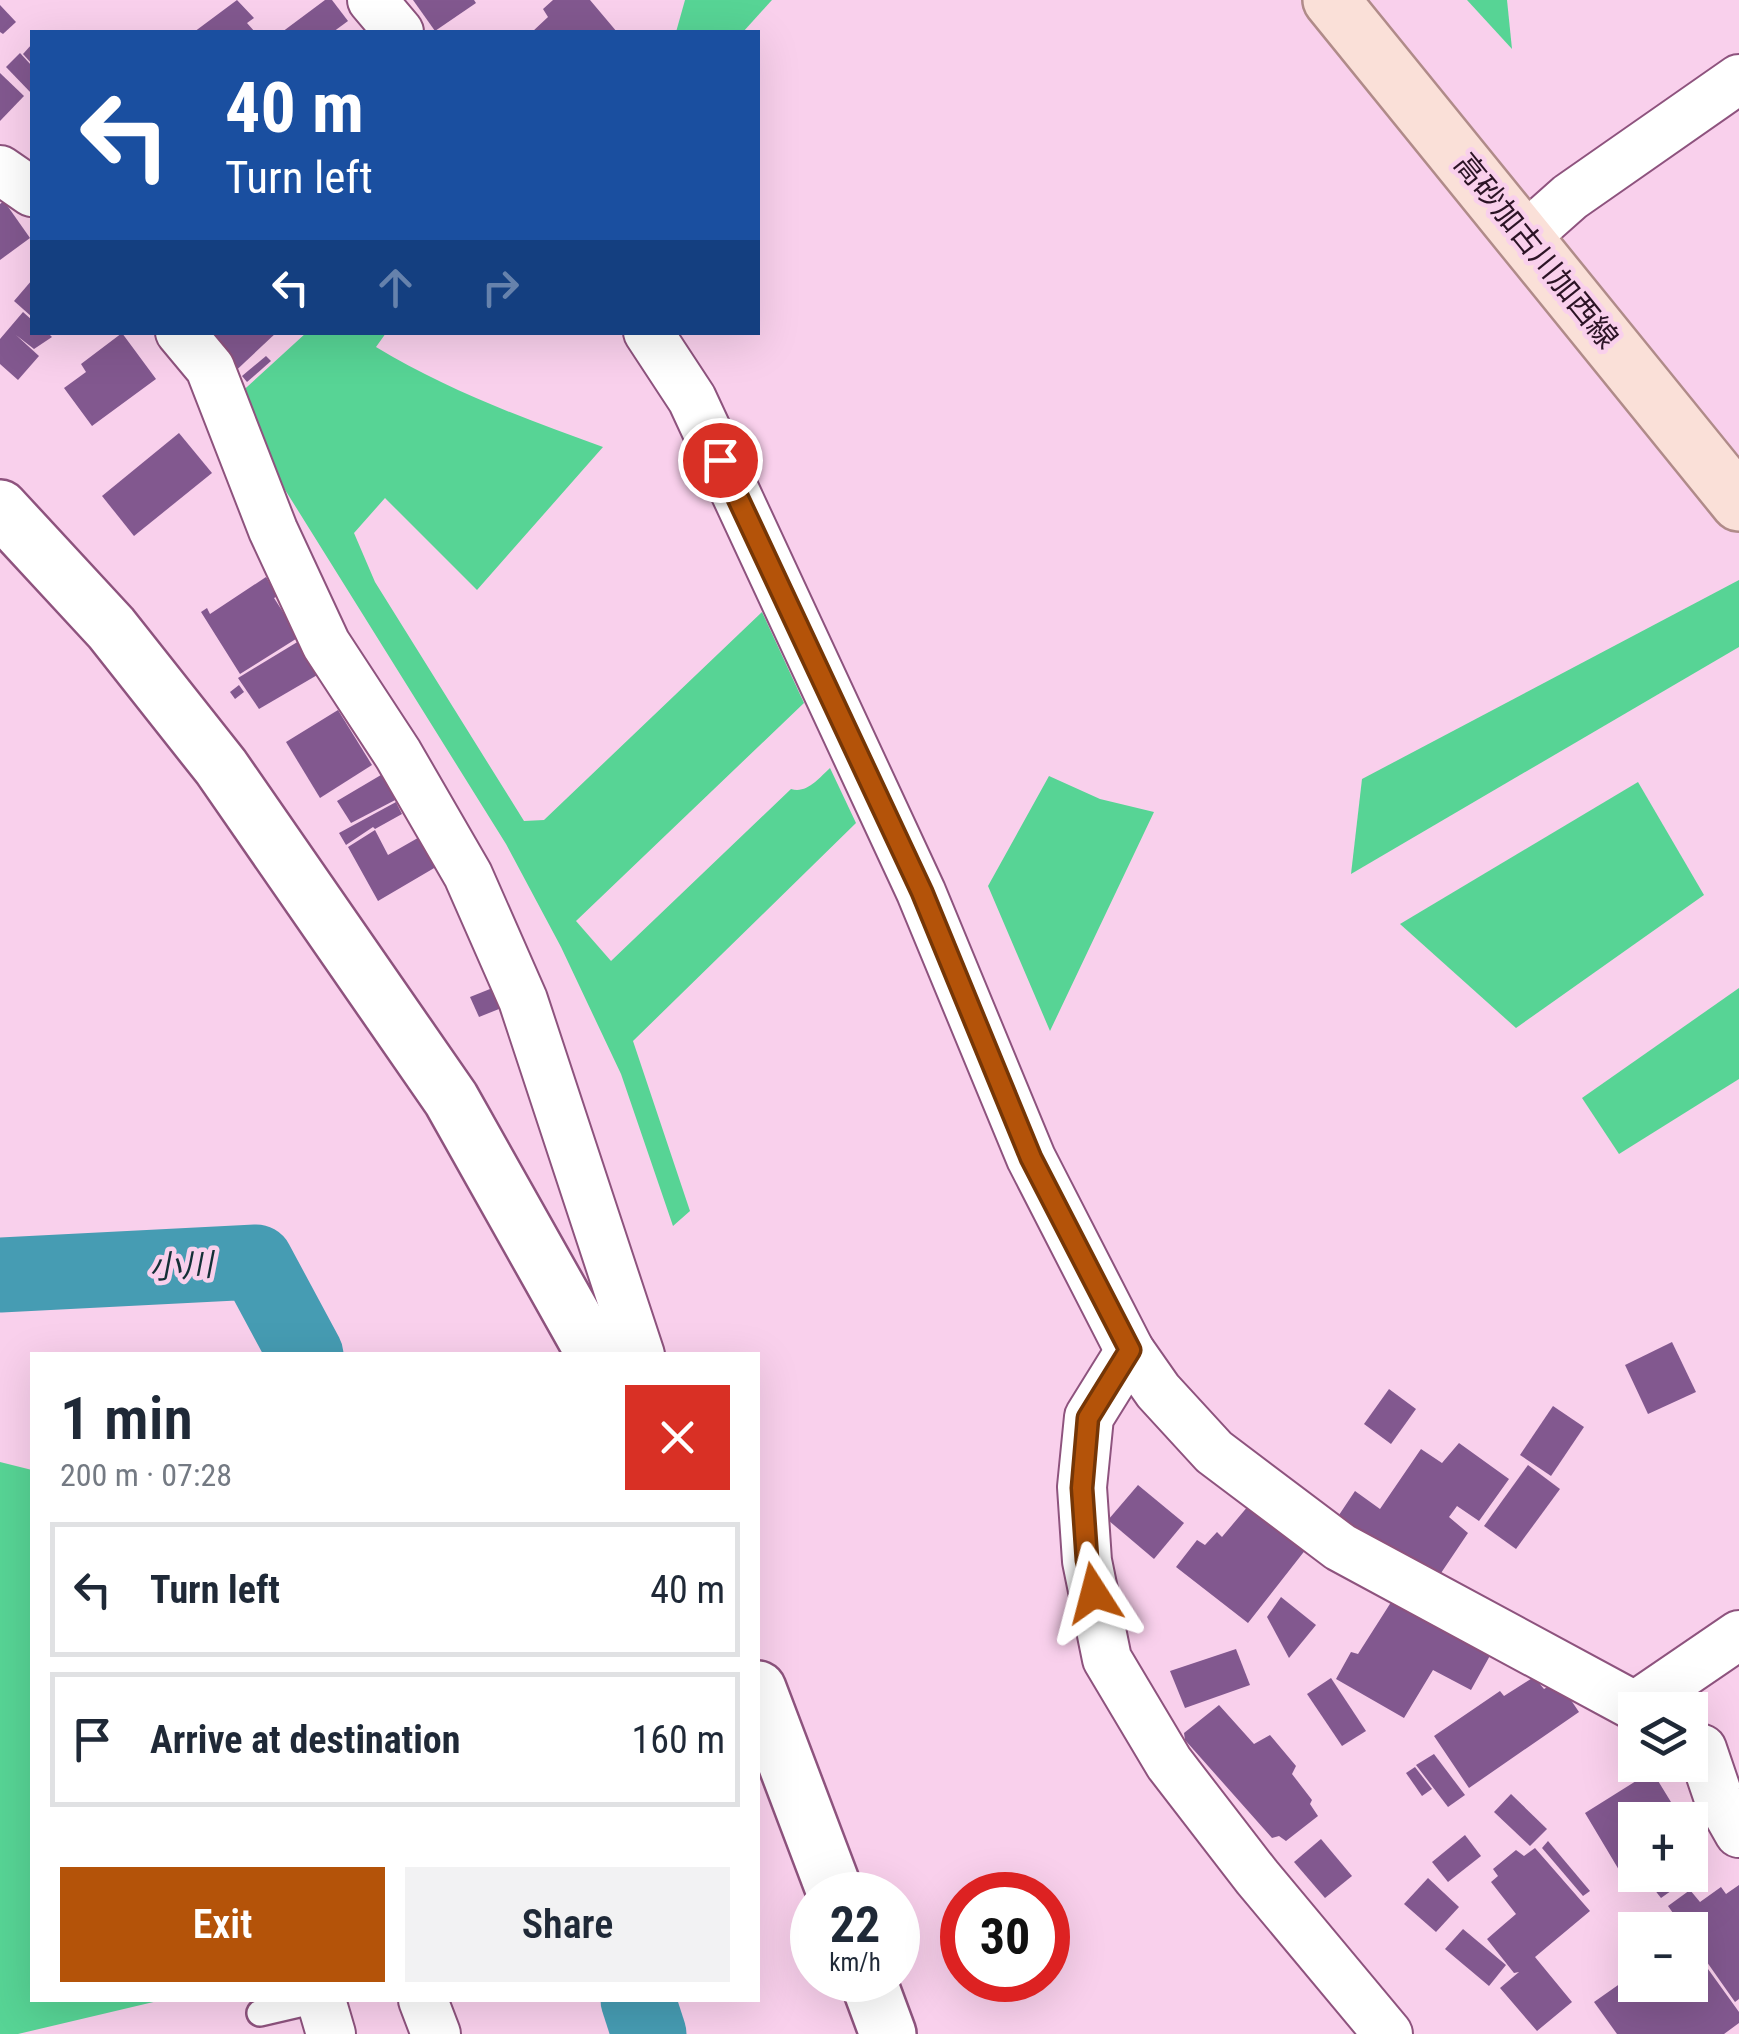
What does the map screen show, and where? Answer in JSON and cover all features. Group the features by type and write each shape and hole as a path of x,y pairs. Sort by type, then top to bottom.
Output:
{"main road":[{"name":"高砂加古川加西線","path":"1330,0 1526,236 1739,503"}],"street":[{"path":"1526,236 1570,197 1739,79"},
{"path":"0,170 30,191"},
{"path":"182,335 210,368 273,530 326,644 398,754 468,876 522,1000 639,1352"},
{"path":"650,335 692,399 922,892 1031,1158 1130,1350 1158,1391 1214,1452 1340,1547 1618,1697"},
{"path":"0,508 111,628 221,767 450,1099 593,1352"},
{"path":"1130,1350 1088,1418 1082,1488 1087,1560 1107,1659 1169,1763 1257,1878 1388,2034"},
{"path":"1661,1692 1739,1635"},
{"path":"760,1694 827,1872"},
{"path":"1710,1754 1718,1796 1739,1833"},
{"path":"319,2002 331,2034"},
{"path":"423,2002 436,2034"},
{"path":"876,2002 888,2034"}],"lane":[{"path":"260,2013 309,2002"}],"green space":[{"path":"685,0 772,0 745,30 677,30"},
{"path":"1467,0 1507,0 1512,49"},
{"path":"304,335 385,335 376,347 430,377 603,447 477,590 385,498 354,533 375,582 524,821 544,820 762,612 804,703 576,921 611,961 791,789 807,787 830,768 856,823 633,1041 690,1211 673,1226 621,1074 561,947 506,844 259,448 236,397"},
{"path":"1739,580 1739,647 1351,874 1362,779"},
{"path":"1049,776 1100,799 1154,812 1050,1031 988,886"},
{"path":"1638,782 1704,895 1516,1028 1400,924"},
{"path":"1739,988 1739,1079 1619,1154 1582,1098"},
{"path":"0,1462 30,1470 30,2002 154,2002 18,2034 0,2034"}],"building":[{"path":"237,0 254,18 247,23 253,30 197,30"},
{"path":"325,0 332,0 348,21 336,30 285,30"},
{"path":"413,0 474,0 476,3 434,30"},
{"path":"553,0 590,0 615,30 534,30 548,17 543,9"},
{"path":"0,5 16,22 3,34 0,32"},
{"path":"20,53 30,64 30,92 6,67"},
{"path":"0,73 24,96 0,121"},
{"path":"4,201 30,238 0,260 0,204"},
{"path":"30,282 30,315 14,301"},
{"path":"23,312 30,318 30,335 52,337 34,349 16,335 39,356 18,380 0,364 0,339"},
{"path":"123,335 156,379 92,426 64,388 86,372 81,364"},
{"path":"187,335 274,335 227,379"},
{"path":"266,356 271,361 247,382 242,376"},
{"path":"179,433 212,473 134,536 102,496"},
{"path":"266,577 278,596 274,598 299,637 240,674 201,612 207,608 210,614"},
{"path":"299,641 319,674 259,709 238,678"},
{"path":"239,685 244,692 235,699 230,692"},
{"path":"338,710 372,765 320,798 286,742"},
{"path":"386,772 401,797 351,823 337,801"},
{"path":"396,802 402,814 346,845 339,833"},
{"path":"375,830 388,855 423,835 441,864 378,901 348,847"},
{"path":"495,987 504,1007 479,1017 470,997"},
{"path":"1672,1342 1696,1392 1648,1414 1625,1365"},
{"path":"1389,1389 1416,1409 1391,1444 1364,1424"},
{"path":"1553,1406 1584,1427 1551,1476 1520,1455"},
{"path":"1459,1443 1509,1479 1479,1521 1457,1506 1449,1517 1468,1533 1439,1576 1335,1521 1355,1491 1380,1509 1421,1449 1442,1463"},
{"path":"1528,1465 1560,1489 1516,1549 1484,1526"},
{"path":"1138,1485 1184,1523 1154,1559 1108,1520"},
{"path":"1254,1499 1310,1544 1248,1623 1176,1567 1197,1540 1205,1545 1217,1532 1222,1537"},
{"path":"1395,1596 1492,1652 1471,1690 1433,1670 1404,1718 1336,1679 1351,1652 1358,1654"},
{"path":"1281,1597 1316,1625 1289,1658 1267,1617"},
{"path":"1236,1649 1250,1685 1185,1708 1170,1671"},
{"path":"1534,1677 1544,1689 1558,1681 1579,1712 1469,1788 1434,1736 1500,1691 1504,1696"},
{"path":"1331,1678 1366,1731 1342,1746 1307,1694"},
{"path":"1219,1705 1254,1744 1270,1735 1296,1766 1292,1774 1312,1800 1310,1804 1318,1816 1286,1841 1279,1836 1272,1838 1185,1740 1184,1733"},
{"path":"1434,1754 1465,1795 1448,1807 1416,1765"},
{"path":"1415,1767 1432,1789 1422,1796 1406,1773"},
{"path":"1634,1782 1659,1782 1671,1802 1618,1802 1618,1868 1585,1813"},
{"path":"1511,1794 1547,1829 1530,1846 1494,1812"},
{"path":"1465,1835 1481,1856 1448,1882 1432,1862"},
{"path":"1321,1839 1352,1876 1325,1898 1294,1862"},
{"path":"1548,1841 1590,1891 1583,1896 1542,1848"},
{"path":"1535,1848 1590,1911 1535,1957 1572,2002 1537,2031 1500,1988 1519,1972 1514,1973 1487,1939 1516,1914 1491,1882 1498,1876 1493,1869 1516,1850 1524,1856"},
{"path":"1428,1878 1459,1907 1436,1932 1404,1904"},
{"path":"1739,1885 1739,1999 1735,2002 1708,1964 1708,1912 1672,1912 1668,1906 1687,1892 1700,1902 1721,1887 1726,1894"},
{"path":"1463,1929 1506,1965 1489,1986 1445,1949"},
{"path":"1708,1969 1739,2012 1739,2023 1724,2034 1617,2034 1594,2002 1618,1985 1618,2002 1708,2002"}],"waterway":[{"name":"小川","path":"0,1275 256,1262 304,1352"},
{"name":"小川","path":"639,2002 649,2034"}],"route":[{"path":"720,460 922,892 1031,1158 1130,1350 1088,1418 1082,1488 1087,1560 1094,1593"}]}
